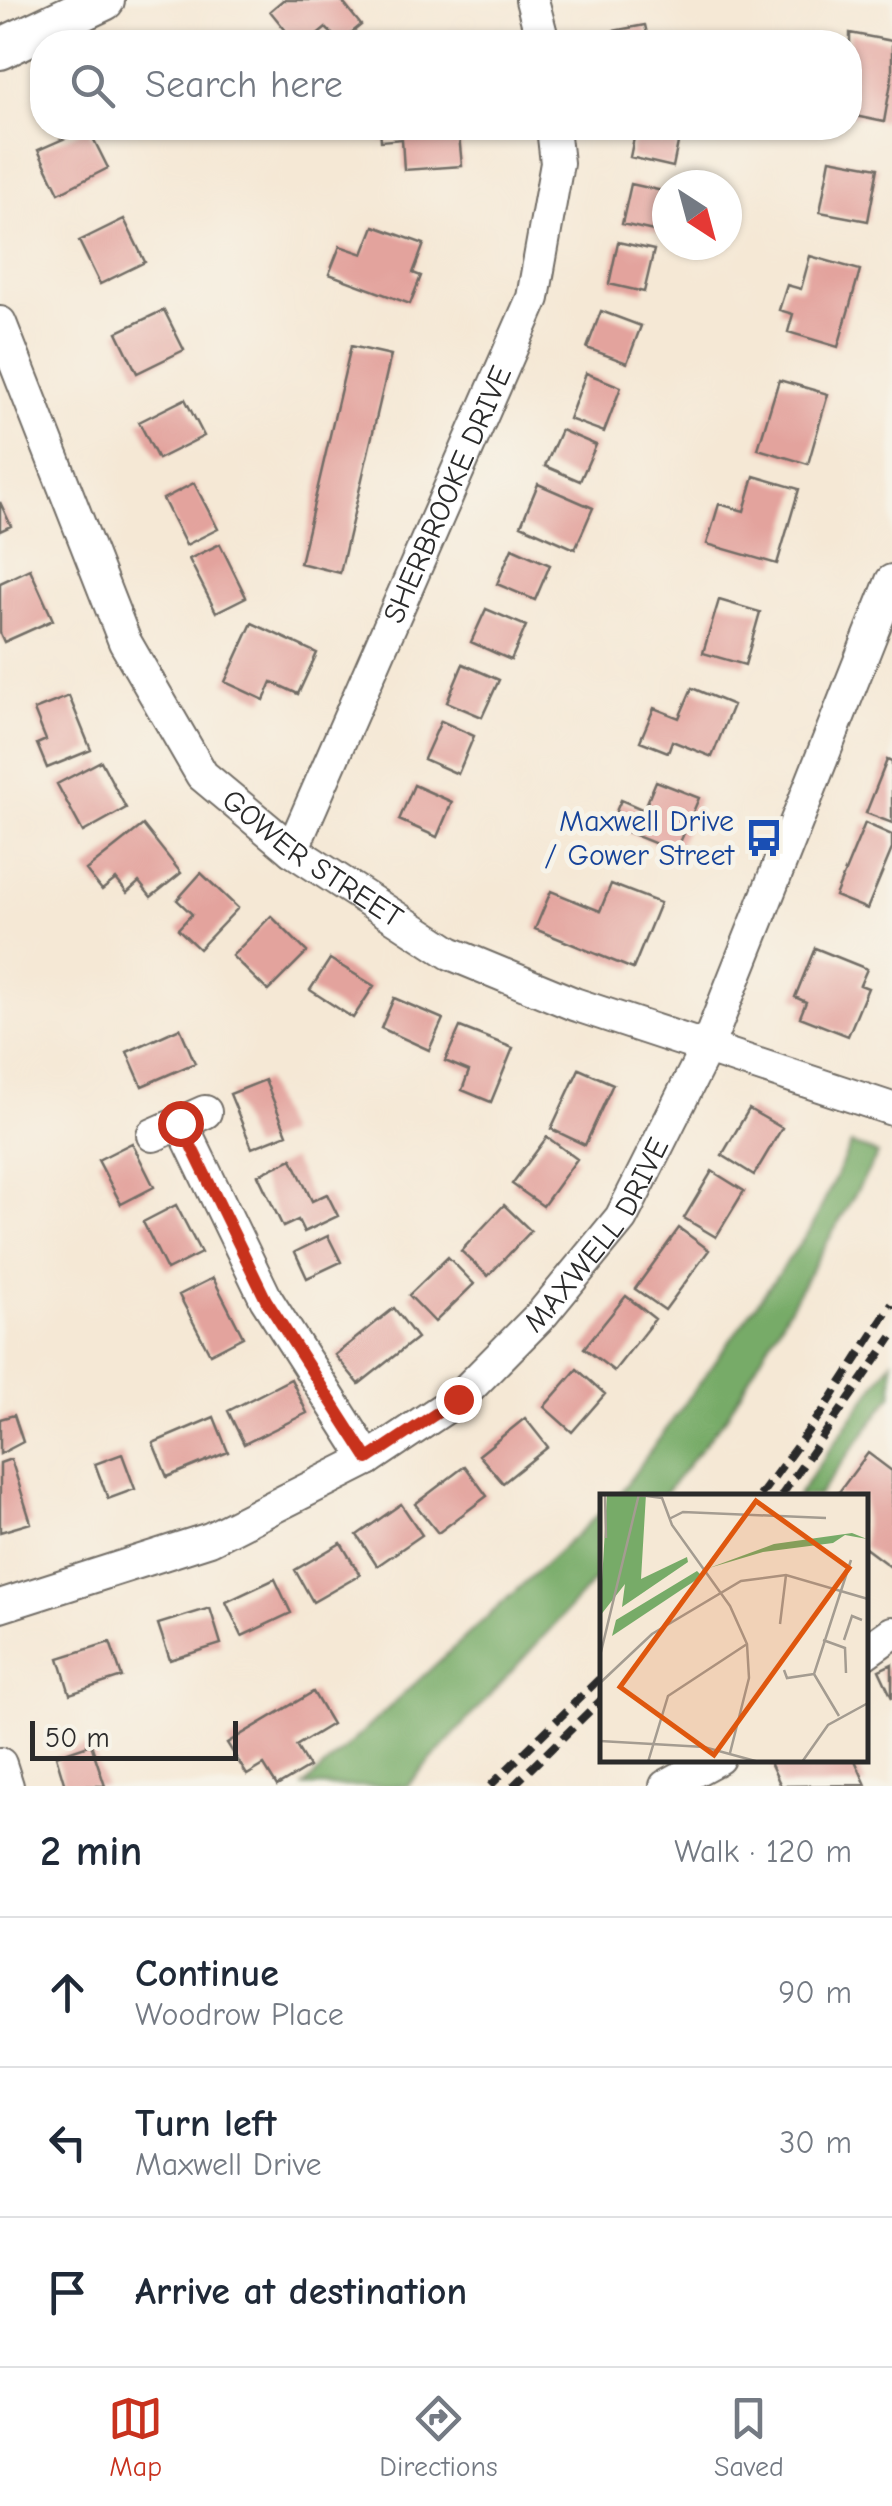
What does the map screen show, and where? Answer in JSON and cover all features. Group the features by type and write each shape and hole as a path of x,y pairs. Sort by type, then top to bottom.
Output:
{"street":[{"path":"42,30 104,0"},
{"path":"532,0 541,30"},
{"path":"0,50 30,36"},
{"name":"SHERBROOKE DRIVE","path":"292,850 533,298 556,163 554,140"},
{"name":"GOWER STREET","path":"0,322 124,642 202,775 292,850 450,953 574,1004 892,1109"},
{"name":"MAXWELL DRIVE","path":"0,1606 210,1539 368,1459 458,1399 543,1313 610,1232 706,1047 892,580"},
{"path":"180,1123 266,1300 368,1459"},
{"path":"867,1651 892,1633"},
{"path":"666,1786 712,1761"},
{"path":"0,1764 7,1786"}],"green space":[{"path":"851,1144 878,1154 727,1416 665,1494 619,1494 812,1227"},
{"path":"892,1361 892,1395 819,1494 798,1494"},
{"path":"600,1513 600,1574 407,1786 304,1786"}],"building":[{"path":"283,0 341,0 361,25 355,30 285,30 270,11"},
{"path":"645,25 646,30 618,30"},
{"path":"862,35 892,41 892,77 884,122 862,117"},
{"path":"61,140 94,140 108,168 59,193 38,150"},
{"path":"402,140 459,140 462,166 404,170"},
{"path":"634,140 679,140 673,167 630,157"},
{"path":"830,159 878,168 868,221 820,212"},
{"path":"631,184 652,189 652,231 622,224"},
{"path":"124,219 145,262 100,284 79,241"},
{"path":"374,226 424,244 413,273 421,276 410,304 329,274 340,246 363,254"},
{"path":"618,242 652,250 644,292 609,284"},
{"path":"810,256 860,270 838,347 788,332 793,314 779,310 787,285 801,289"},
{"path":"164,310 184,350 137,373 117,332"},
{"path":"601,311 641,326 627,363 587,348"},
{"path":"351,346 391,355 340,573 300,563"},
{"path":"586,373 621,387 604,432 569,419"},
{"path":"779,380 828,394 808,464 758,449"},
{"path":"185,399 204,436 158,459 139,422"},
{"path":"561,430 596,445 580,481 545,466"},
{"path":"754,476 799,489 777,564 707,544 719,504 744,511"},
{"path":"194,483 218,529 186,545 163,499"},
{"path":"538,484 593,508 575,549 521,525"},
{"path":"0,502 11,526 0,531"},
{"path":"220,544 246,597 216,612 189,559"},
{"path":"512,548 550,565 535,600 497,584"},
{"path":"30,569 53,620 4,642 0,633 0,583"},
{"path":"719,600 760,612 745,665 703,653"},
{"path":"486,609 526,626 511,660 471,642"},
{"path":"252,623 317,653 298,694 272,682 264,700 225,682"},
{"path":"463,664 499,680 482,717 447,702"},
{"path":"692,688 733,705 712,757 672,741 668,752 640,741 654,708 679,718"},
{"path":"69,696 91,750 47,768 37,744 46,740 34,710"},
{"path":"441,721 474,736 458,774 424,759"},
{"path":"887,760 892,762 892,823 866,813"},
{"path":"101,761 126,808 83,832 57,784"},
{"path":"656,781 699,798 676,852 610,825 621,800 644,810"},
{"path":"414,785 452,802 437,837 399,820"},
{"path":"865,823 892,835 892,849 867,909 835,896"},
{"path":"143,825 181,873 151,897 139,882 127,893 116,879 102,890 86,870"},
{"path":"201,873 238,908 199,949 178,929 192,914 177,900"},
{"path":"611,884 660,903 633,969 535,929 551,891 600,911"},
{"path":"271,916 307,952 268,991 232,956"},
{"path":"815,948 867,969 860,985 868,988 848,1036 800,1017 806,1002 795,997"},
{"path":"330,959 374,986 353,1018 310,990"},
{"path":"394,998 443,1019 429,1050 381,1028"},
{"path":"460,1027 513,1048 491,1102 462,1090 469,1071 445,1061"},
{"path":"180,1028 195,1063 142,1086 127,1052"},
{"path":"579,1069 613,1084 585,1145 551,1129"},
{"path":"265,1080 287,1134 252,1148 230,1094"},
{"path":"749,1109 782,1128 754,1175 722,1155"},
{"path":"547,1137 577,1159 543,1206 512,1184"},
{"path":"132,1143 154,1187 121,1204 98,1160"},
{"path":"292,1159 312,1201 327,1194 338,1216 304,1232 298,1220 283,1227 258,1175"},
{"path":"712,1171 744,1191 716,1237 684,1218"},
{"path":"176,1205 201,1253 167,1270 143,1222"},
{"path":"504,1205 531,1231 488,1276 461,1251"},
{"path":"679,1228 709,1250 665,1310 635,1289"},
{"path":"328,1236 341,1262 307,1278 295,1252"},
{"path":"448,1257 474,1284 435,1322 409,1295"},
{"path":"213,1278 243,1337 210,1354 179,1295"},
{"path":"626,1296 655,1319 614,1371 584,1348"},
{"path":"394,1308 417,1338 359,1384 335,1355"},
{"path":"577,1369 605,1394 572,1432 544,1407"},
{"path":"291,1379 307,1413 244,1444 228,1411"},
{"path":"14,1415 23,1442 0,1454 0,1419"},
{"path":"214,1417 228,1452 167,1477 153,1443"},
{"path":"525,1418 548,1447 503,1483 479,1455"},
{"path":"868,1453 892,1471 892,1568 867,1549 867,1494 837,1494"},
{"path":"122,1454 135,1489 108,1499 95,1464"},
{"path":"11,1459 31,1523 0,1532 0,1463"},
{"path":"465,1466 487,1496 438,1533 415,1504"},
{"path":"401,1504 422,1535 377,1566 357,1535"},
{"path":"341,1543 360,1575 313,1602 295,1570"},
{"path":"275,1579 291,1613 242,1636 226,1602"},
{"path":"210,1608 221,1644 170,1660 158,1624"},
{"path":"110,1642 122,1677 70,1694 59,1658"},
{"path":"892,1664 892,1698 879,1670"},
{"path":"313,1692 332,1724 296,1746 309,1767 277,1786 264,1765 247,1775 227,1743"},
{"path":"91,1744 105,1786 65,1786 56,1756"},
{"path":"769,1761 855,1761 866,1785 781,1786"}],"railway":[{"path":"761,1494 825,1408 892,1304"},
{"path":"782,1494 892,1337"},
{"path":"490,1786 600,1678"},
{"path":"513,1786 600,1701"}],"place":[{"name":"Maxwell Drive / Gower Street","path":"764,838"}],"route":[{"path":"180,1123 266,1300 368,1459 458,1399"}]}
